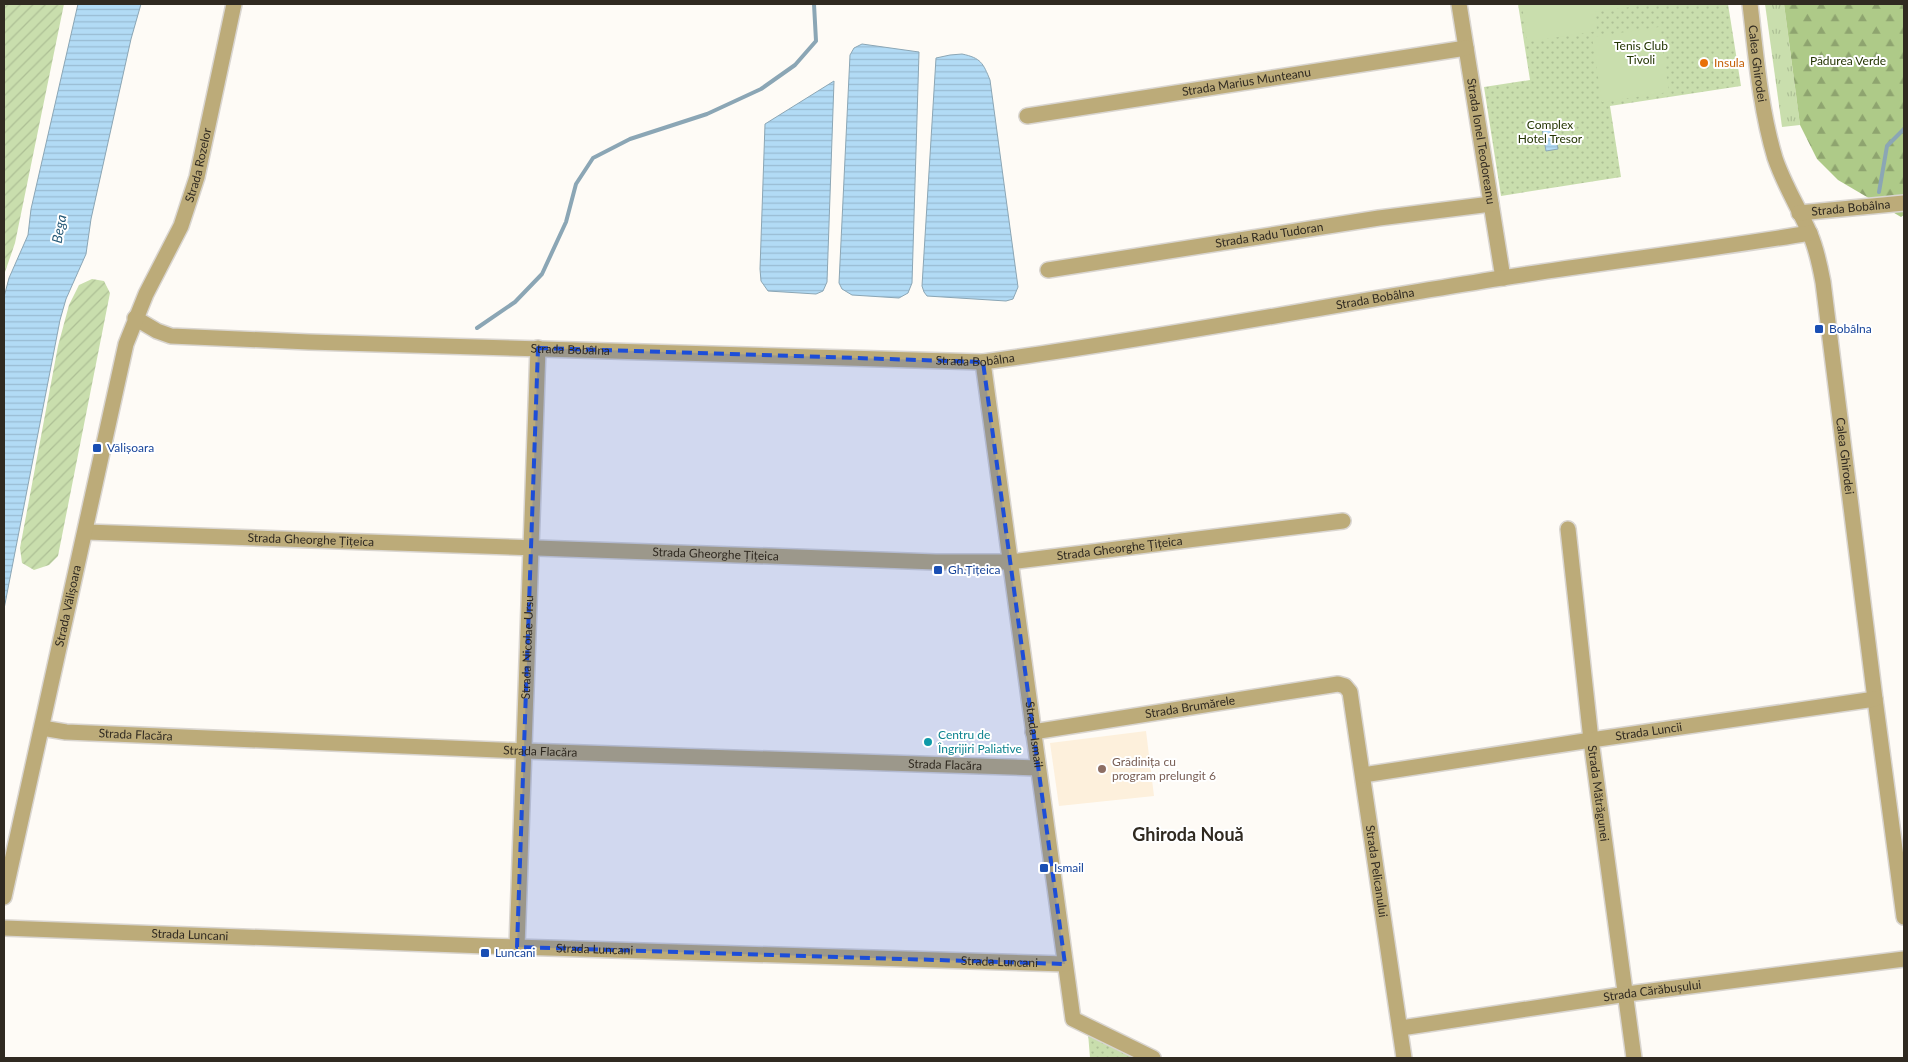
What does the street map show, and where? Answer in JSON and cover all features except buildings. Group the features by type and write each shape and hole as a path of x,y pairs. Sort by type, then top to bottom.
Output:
{"street":[{"name":"Strada Rozelor","path":"135,318 181,226 197,178 234,4"},
{"name":"Strada Ionel Teodoreanu","path":"1459,4 1503,278"},
{"name":"Calea Ghirodei","path":"1750,4 1762,103 1769,137 1786,185 1810,233 1817,252 1824,282 1875,699 1900,854 1904,917"},
{"name":"Strada Marius Munteanu","path":"1027,116 1466,48"},
{"name":"Strada Bobâlna","path":"1800,213 1904,203"},
{"name":"Strada Radu Tudoran","path":"1048,270 1379,218 1491,204"},
{"name":"Strada Bobâlna","path":"135,318 157,331 171,336 309,342 982,362 1059,352 1503,278 1810,233"},
{"name":"Strada Vălișoara","path":"4,897 126,344 135,318"},
{"name":"Strada Nicolae Ursu","path":"517,947 538,348"},
{"name":"Strada Ismail","path":"982,362 1073,1019 1153,1058"},
{"name":"Strada Gheorghe Țițeica","path":"86,532 936,562 1010,562 1343,521"},
{"name":"Strada Mătrăgunei","path":"1568,529 1591,740 1634,1058"},
{"name":"Strada Brumărele","path":"1033,732 1338,684 1345,686"},
{"name":"Strada Pelicanului","path":"1345,686 1350,692 1404,1058"},
{"name":"Strada Luncii","path":"1363,775 1875,699"},
{"name":"Strada Flacăra","path":"42,728 66,732 524,751 1038,768"},
{"name":"Strada Luncani","path":"4,928 517,947 1065,964"},
{"name":"Strada Cărăbușului","path":"1401,1028 1626,994 1904,958"}],"highlighted area":[{"path":"538,348 983,362 1065,964 517,947"}],"shaded area":[{"name":"Grădinița cu program prelungit 6","path":"1146,731 1154,796 1059,806 1050,743"}],"green space":[{"path":"4,4 64,4 15,243 4,275"},
{"path":"1518,4 1728,4 1741,86 1610,106 1621,177 1501,196 1484,87 1530,80"},
{"path":"1522,4 1650,4 1595,12 1597,31 1527,42"},
{"path":"1765,4 1784,4 1800,125 1782,127"},
{"name":"Pădurea Verde","path":"1784,4 1904,4 1904,215 1901,217 1838,180 1817,159 1800,125"},
{"name":"Tenis Club Tivoli","path":"1659,27 1669,92 1602,102 1592,37"},
{"path":"92,279 104,281 110,293 58,556 49,565 34,570 22,563 20,548 58,346 69,305 79,285"},
{"path":"1088,1033 1140,1058 1090,1058"}],"water":[{"name":"Bega","path":"78,4 141,4 131,39 91,219 86,254 66,299 60,320 4,609 4,297 9,278 28,235 31,209"},
{"path":"862,44 919,52 912,283 908,293 899,298 852,295 842,289 839,283 850,55 854,48"},
{"path":"962,54 973,57 980,62 990,80 1018,287 1013,299 1006,301 927,296 922,286 936,58"},
{"path":"834,81 827,282 823,291 816,294 768,291 761,281 760,269 765,124"},
{"path":"1553,126 1558,149 1546,151 1542,128"}],"waterway":[{"path":"477,328 515,302 542,274 566,222 576,184 593,158 630,139 707,114 761,89 795,65 816,41 814,4"},
{"path":"1879,192 1887,146 1904,129"}],"place":[{"name":"Insula","path":"1704,63"},
{"name":"Bobâlna","path":"1819,329"},
{"name":"Vălișoara","path":"97,448"},
{"name":"Gh.Țițeica","path":"938,570"},
{"name":"Centru de Îngrijiri Paliative","path":"928,742"},
{"name":"Grădinița cu program prelungit 6","path":"1102,769"},
{"name":"Ismail","path":"1044,868"},
{"name":"Luncani","path":"485,953"}],"district":[{"name":"Ghiroda Nouă","path":"1188,835"}],"park label":[{"name":"Complex Hotel Tresor","path":"1550,132"}]}
